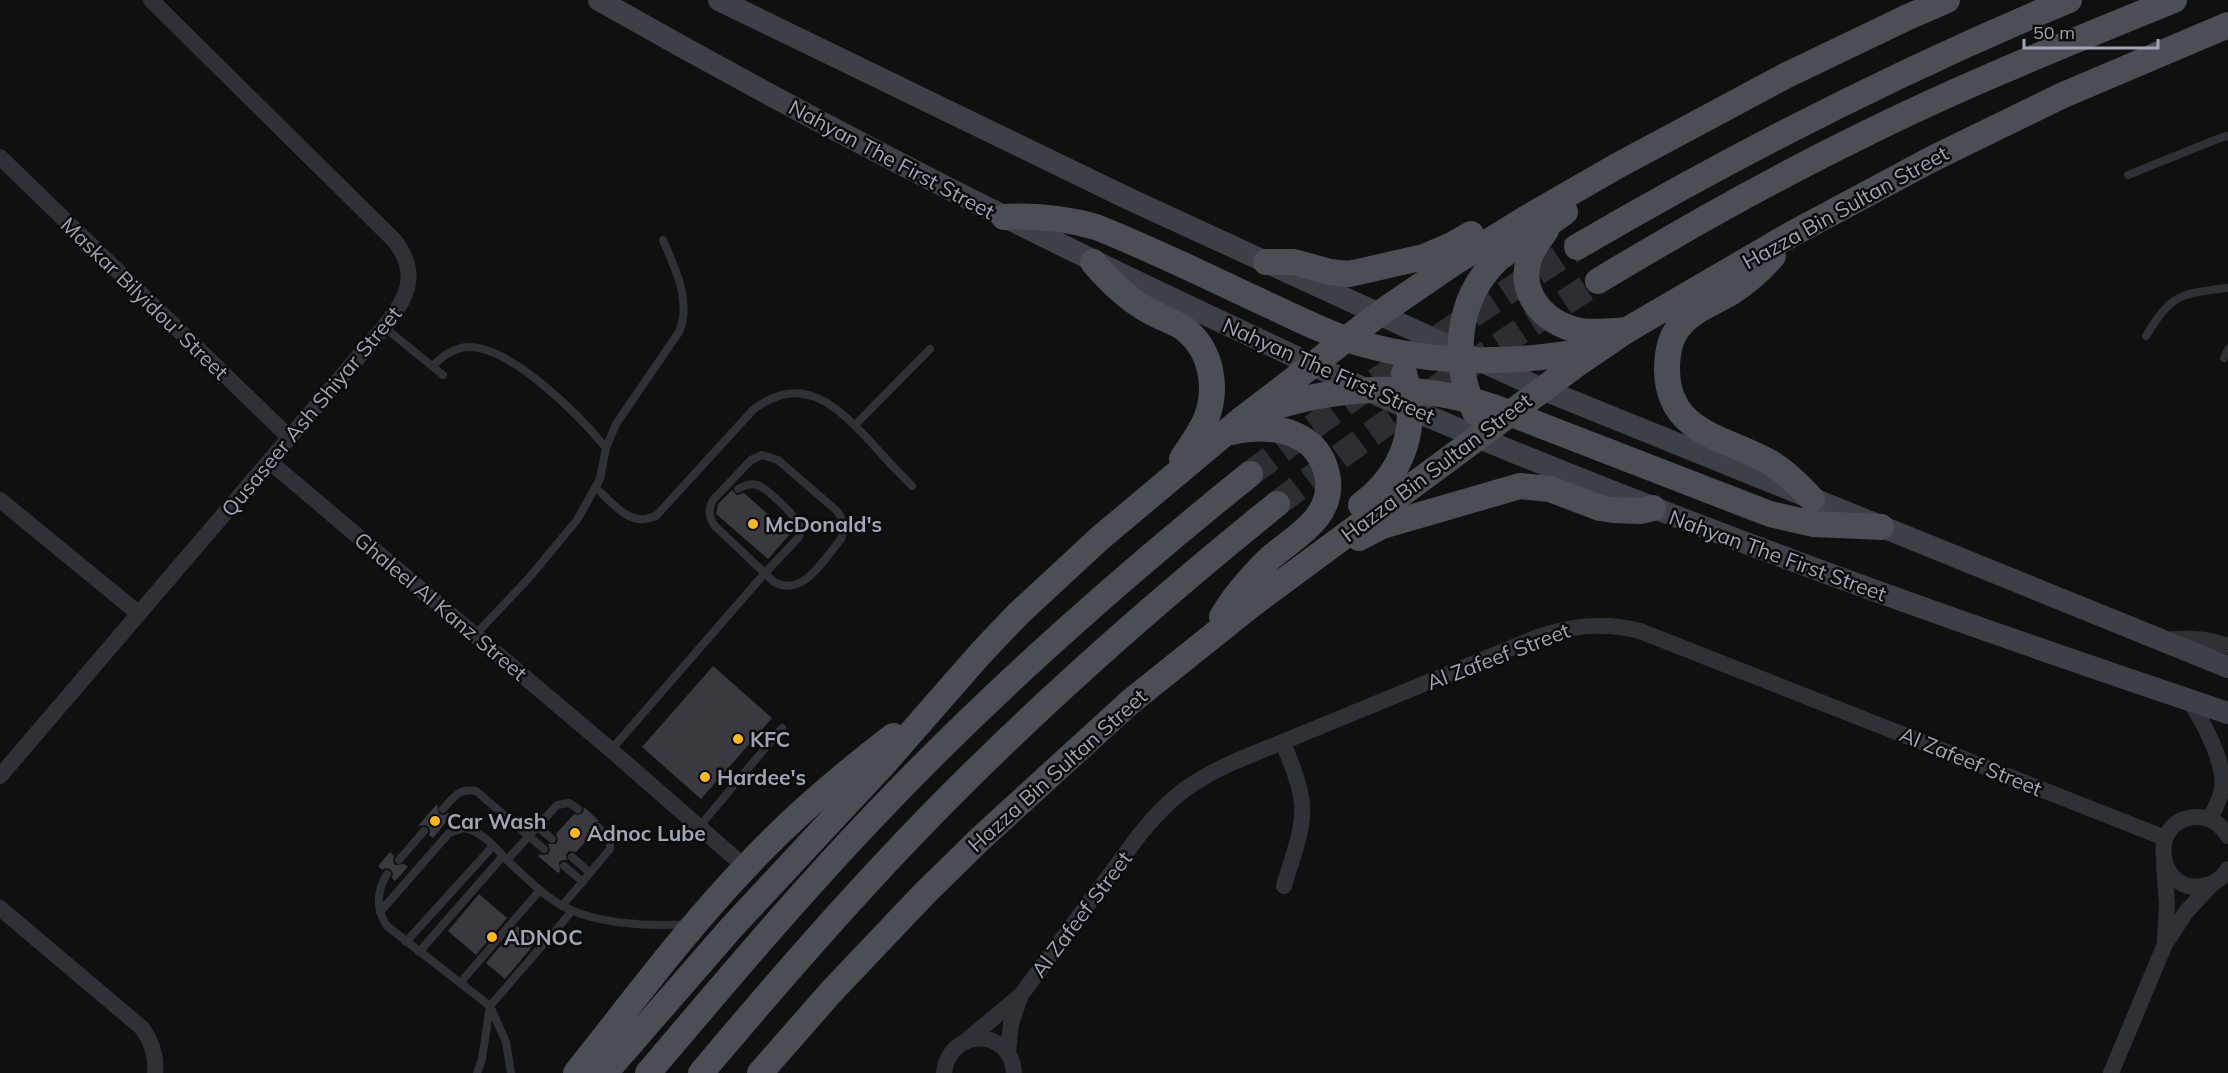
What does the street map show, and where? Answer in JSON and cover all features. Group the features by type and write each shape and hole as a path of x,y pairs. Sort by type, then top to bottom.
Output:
{"main road":[{"name":"Nahyan The First Street","path":"599,0 849,138 1004,217 1094,262 1367,390"},
{"path":"719,0 1052,162 1467,357 2228,668"},
{"path":"605,1073 740,919 882,766 987,646 1058,575 1233,426 1346,339 1370,313 1617,166 1813,62 1947,0"},
{"path":"1577,247 1670,193 1831,107 1916,66 2069,0"},
{"path":"1598,281 1728,205 1862,135 1995,74 2174,0"},
{"name":"Hazza Bin Sultan Street","path":"760,1073 874,945 980,839 1130,702 1214,633 1487,437 1509,413 1599,348 1790,235 1911,169 2004,123 2228,25"},
{"path":"1487,437 1470,400 1465,311 1474,288 1499,258 1586,196 1617,166"},
{"path":"1266,262 1294,262 1339,274 1349,274 1445,249 1502,217 1531,205 1562,197"},
{"path":"1004,217 1041,216 1069,220 1096,228 1346,339 1395,351 1532,359 1599,348"},
{"path":"1552,222 1531,253 1527,271 1529,290 1537,307 1551,320 1568,328 1583,331 1627,330"},
{"path":"1790,235 1769,261 1751,278 1695,313 1679,327 1669,346 1667,378 1672,399 1692,425 1710,436 1769,462 1792,478 1812,498"},
{"path":"1094,262 1126,296 1187,331 1207,358 1212,381 1209,409 1202,427 1169,480"},
{"path":"1250,606 1295,557 1370,498 1390,477 1404,451 1409,423 1405,376 1395,351 1370,313"},
{"path":"1233,426 1299,399 1367,390 1408,399 1470,400 1770,514 1803,522 1836,526 1881,527"},
{"name":"Nahyan The First Street","path":"1408,399 1487,437 1653,508 1877,592 2225,714"},
{"path":"1214,633 1252,576 1320,515 1329,486 1321,457 1315,448 1299,436 1283,431 1233,426"},
{"path":"648,1073 813,882 936,753 1058,637 1250,474"},
{"path":"1250,606 1309,575 1371,531 1510,488 1540,486 1613,510 1640,511 1653,508"},
{"path":"701,1073 843,909 972,774 1126,630 1277,504"},
{"path":"576,1073 695,924 745,867 840,777 943,697"}],"street":[{"name":"Qusaseer Ash Shiyar Street","path":"0,776 384,327 402,304 408,285 407,266 400,247 151,0"},
{"name":"Maskar Bilyidou' Street","path":"0,158 290,438"},
{"name":"Ghaleel Al Kanz Street","path":"270,462 611,750 745,867"},
{"path":"0,500 138,613"},
{"name":"Al Zafeef Street","path":"944,1073 948,1057 959,1044 966,1041 1021,994 1160,810 1182,790 1208,773 1538,637 1578,626 1620,626 1640,631 2165,838"},
{"path":"2160,640 2191,638 2228,646"},
{"path":"2188,700 2206,727 2225,785 2210,819"},
{"path":"1283,742 1298,782 1302,805 1300,828 1284,886"},
{"path":"2165,944 2167,904 2163,846 2165,838 2173,827 2184,819 2197,817 2210,819 2223,828 2228,836"},
{"path":"2164,863 2169,872 2184,884 2194,887 2213,884"},
{"path":"2111,1073 2165,944 2186,912 2220,879 2228,868"},
{"path":"0,908 142,1028 151,1041 155,1055 155,1073"},
{"name":"Al Zafeef Street","path":"1014,1067 1011,1023 1021,994"},
{"path":"966,1041 982,1038 998,1043 1014,1067"}],"lane":[{"path":"2128,175 2228,136"},
{"path":"475,635 553,550 577,520 596,488 603,470 606,448 616,424 675,339 682,325 684,298 663,240"},
{"path":"2146,336 2164,308 2176,298 2192,293 2228,288"},
{"path":"384,327 443,375"},
{"path":"433,366 445,354 461,348 487,350 518,367 554,393 584,422 606,448"},
{"path":"855,426 930,349"},
{"path":"2224,358 2228,349"},
{"path":"596,488 626,516 641,520 656,516 753,410 764,401 776,396 797,393 817,397 829,403 855,426 912,486"},
{"path":"762,455 778,459 837,511 843,521 843,534 805,581 786,587 774,582 715,526 710,516 713,500 751,460 762,455"},
{"path":"611,750 799,537 801,528 797,519 759,485 748,484 738,489"},
{"path":"715,526 717,514"},
{"path":"699,827 782,728"},
{"path":"443,809 460,792 476,791 544,849"},
{"path":"419,952 505,858 561,803 570,802 578,809"},
{"path":"538,827 552,839"},
{"path":"562,906 611,846 608,836 598,827"},
{"path":"380,912 453,830 470,829 493,846 540,891 562,906 596,917 641,924 664,926 695,924"},
{"path":"399,860 424,831"},
{"path":"406,942 493,846"},
{"path":"572,857 590,873"},
{"path":"564,866 583,882"},
{"path":"387,874 378,896 380,912 387,926 490,1006 506,1042 512,1073"},
{"path":"460,983 540,891"},
{"path":"477,1073 482,1059 490,1006 572,910"}],"building":[{"name":"McDonald's","path":"732,490 737,495 744,493 790,534 768,559 716,514 718,504"},
{"path":"713,666 772,718 701,799 642,747"},
{"name":"Car Wash","path":"437,804 439,814 448,813 451,816 433,838 429,835 429,827 418,826"},
{"name":"Adnoc Lube","path":"584,807 599,821 593,823 594,832 576,852 569,851 566,855 567,860 559,862 560,871 558,873 538,856 548,854 550,850 548,844 556,844 558,840 556,834 574,814 583,813"},
{"path":"390,852 394,856 395,865 404,864 408,867 395,881 390,869 382,870 378,866"},
{"path":"479,894 507,918 476,955 448,931"},
{"path":"517,926 536,942 505,979 486,963"}],"tunnel":[{"path":"1250,474 1411,357 1577,247"},
{"path":"1277,504 1435,389 1598,281"}],"place":[{"name":"McDonald's","path":"753,524"},
{"name":"KFC","path":"738,739"},
{"name":"Hardee's","path":"705,777"},
{"name":"Car Wash","path":"435,821"},
{"name":"Adnoc Lube","path":"575,833"},
{"name":"ADNOC","path":"492,937"}]}
